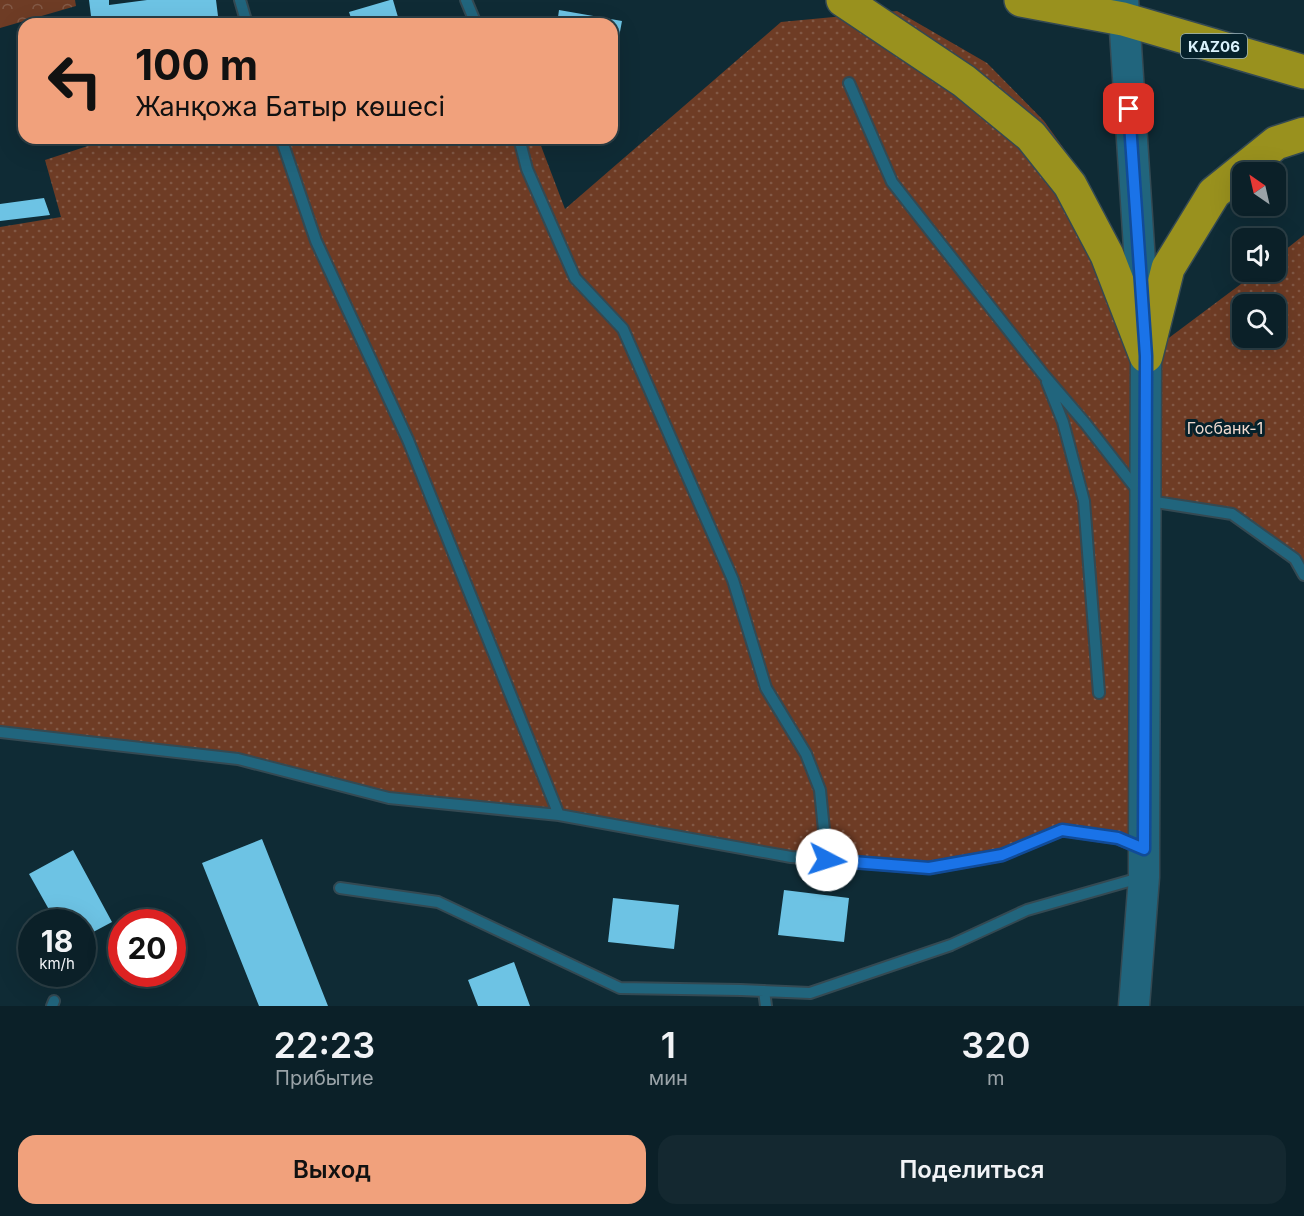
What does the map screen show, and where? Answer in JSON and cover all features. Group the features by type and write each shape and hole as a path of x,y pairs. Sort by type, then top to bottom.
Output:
{"highway":[{"path":"843,0 964,81 1031,136 1071,185 1107,255 1146,356"},
{"name":"KАZ06","path":"1021,0 1123,10 1304,72"},
{"path":"1146,356 1168,268 1215,193 1276,143 1304,134"}],"main road":[{"path":"1123,10 1146,356 1144,863 1134,1006"}],"lane":[{"path":"240,0 245,18"},
{"path":"466,0 474,18"},
{"path":"849,83 892,182 1145,500 1232,514 1295,559 1304,575"},
{"path":"283,144 316,241 408,440 559,815"},
{"path":"521,144 527,169 575,278 622,329 733,580 766,688 806,754 820,790 827,860"},
{"path":"1043,374 1063,422 1084,501 1099,693"},
{"path":"0,732 238,759 389,798 559,815 791,857 929,868 1002,855 1062,830 1118,838 1144,863 1027,910 951,945 810,993 620,988 438,902 340,888"},
{"path":"764,991 766,1006"}],"green space":[{"path":"0,0 75,0 76,6 35,18 18,18 18,23 0,28"},
{"name":"Госбанк-1","path":"897,11 987,63 1044,121 1083,175 1117,250 1146,355 1244,282 1286,282 1286,249 1304,235 1304,575 1295,559 1232,514 1146,500 1144,849 1062,830 1002,855 929,868 791,857 559,815 389,798 238,759 0,732 0,227 61,217 45,160 94,144 540,144 565,209 781,22"}],"building":[{"path":"89,0 109,0 109,5 147,0 216,0 218,18 91,18"},
{"path":"393,0 398,18 351,18 349,12"},
{"path":"559,10 605,18 558,18"},
{"path":"618,20 622,21 618,42"},
{"path":"44,198 50,215 0,221 0,204"},
{"path":"262,839 328,1006 259,1006 202,863"},
{"path":"73,850 108,915 108,924 96,931 96,909 49,909 29,874"},
{"path":"784,890 849,898 844,942 778,935"},
{"path":"613,898 679,905 674,949 608,942"},
{"path":"514,962 530,1006 478,1006 468,980"}],"route":[{"path":"827,860 929,868 1002,855 1062,830 1118,838 1144,849 1146,356 1129,109"}]}
